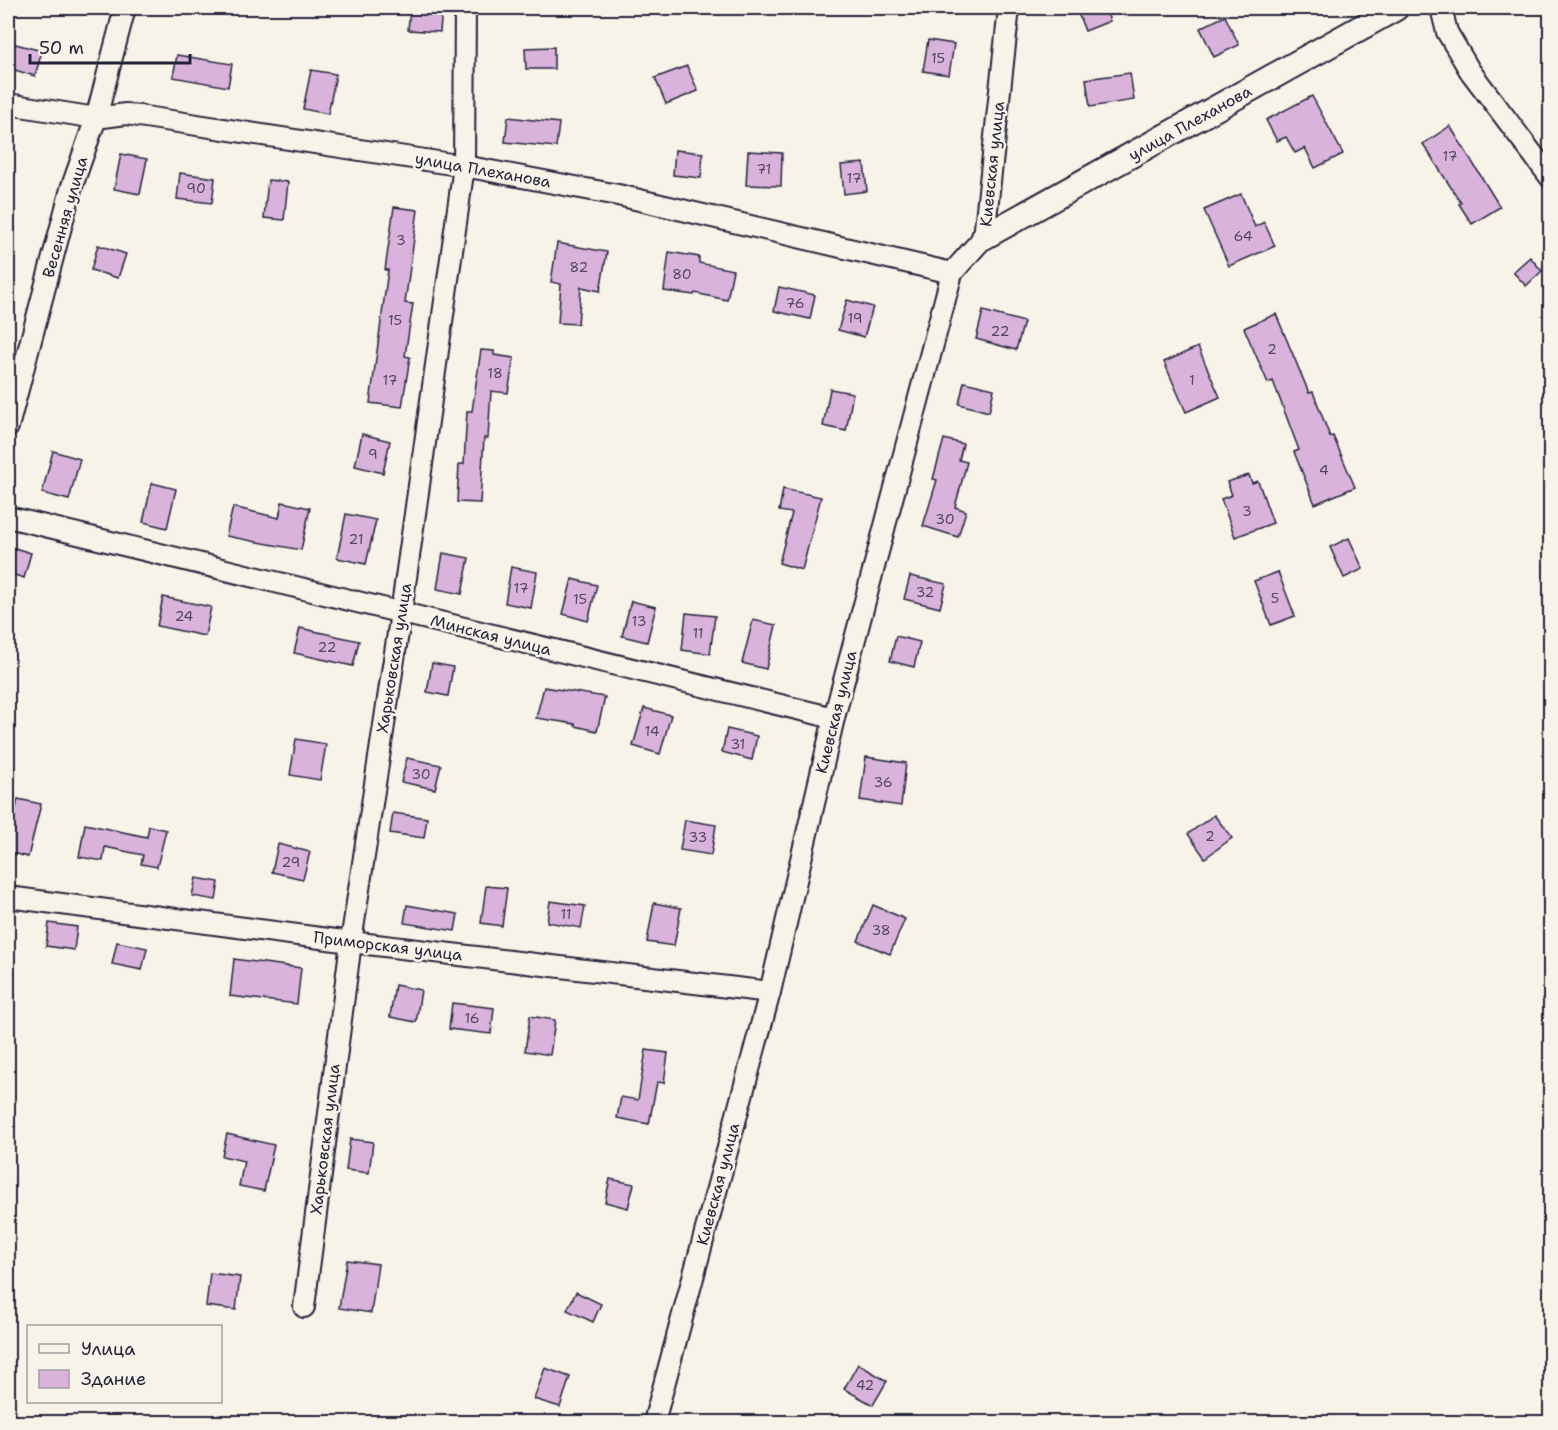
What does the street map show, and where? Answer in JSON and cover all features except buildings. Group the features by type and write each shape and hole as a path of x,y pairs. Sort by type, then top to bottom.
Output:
{"street":[{"name":"Весенняя улица","path":"8,428 71,189 96,118 124,8"},
{"name":"Харьковская улица","path":"304,1307 351,942 401,613 464,166 465,8"},
{"name":"Киевская улица","path":"654,1422 770,992 834,717 952,273 984,237 1009,8"},
{"name":"улица Плеханова","path":"984,237 1396,8"},
{"path":"1441,8 1447,32 1470,71 1551,177"},
{"name":"улица Плеханова","path":"8,104 96,118 126,114 464,166 618,195 952,273"},
{"name":"Минская улица","path":"8,517 834,717"},
{"name":"Приморская улица","path":"8,897 351,942 770,992"}]}
